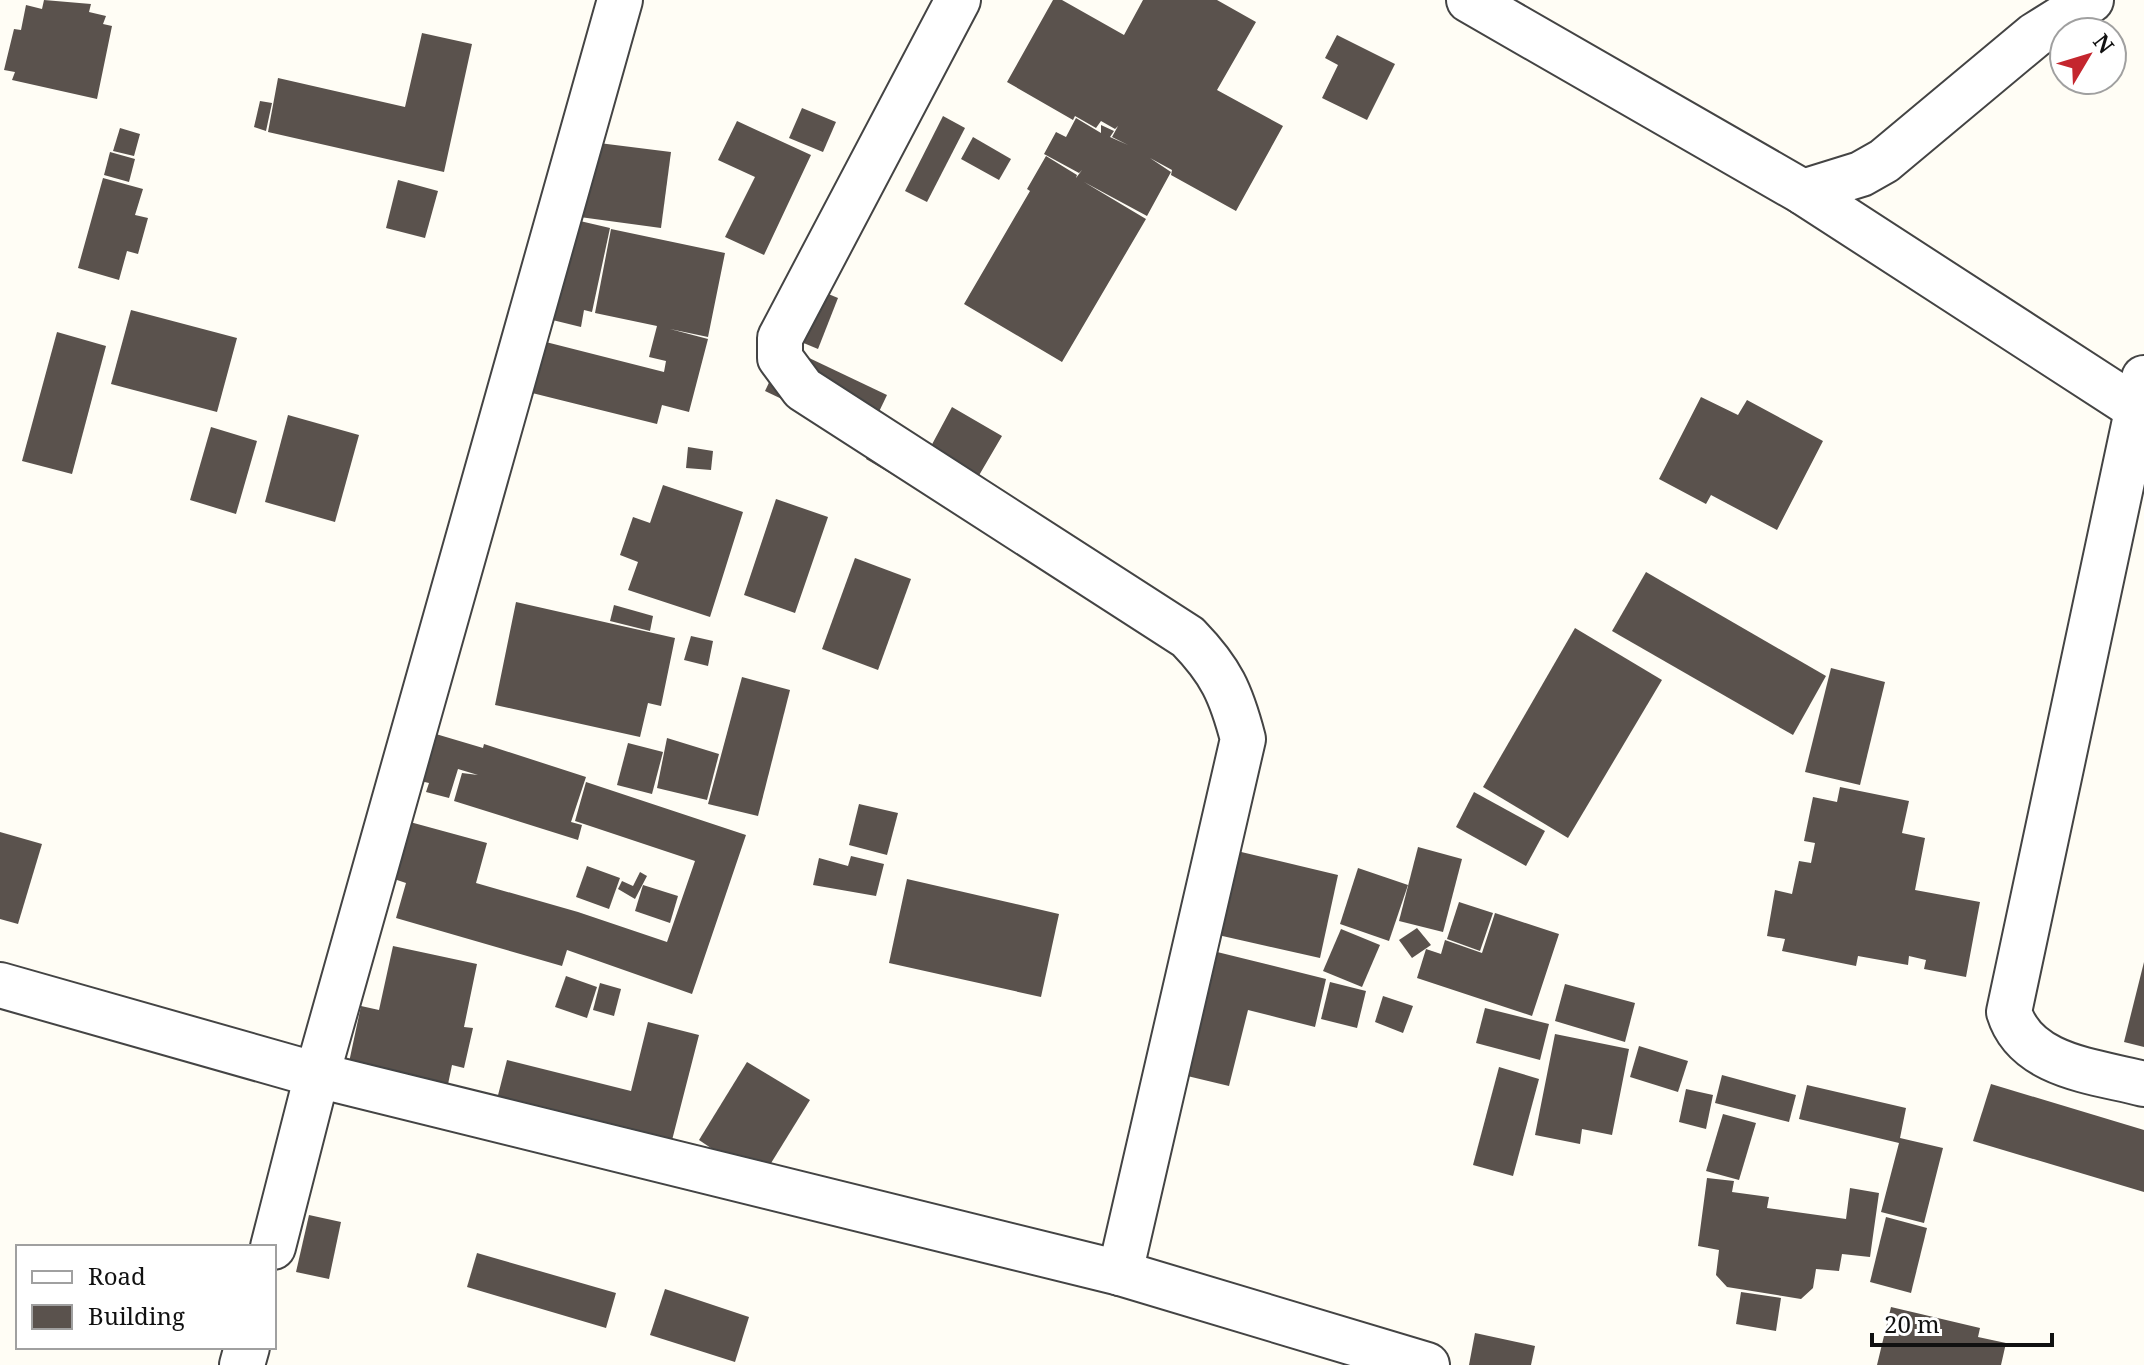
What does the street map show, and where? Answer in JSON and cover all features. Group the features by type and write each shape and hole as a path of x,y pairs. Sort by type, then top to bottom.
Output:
{"street":[{"path":"274,1245 317,1075 620,0"},
{"path":"958,0 780,338 780,358 803,389 1188,637 1213,663 1232,695 1243,739 1120,1273"},
{"path":"1469,0 1803,192 2142,401 2009,1012 2022,1041 2044,1057 2144,1084"},
{"path":"1803,192 1861,174 1884,161 2035,35 2091,0"},
{"path":"0,985 317,1075 1120,1273 1427,1365"}],"building":[{"path":"44,0 91,4 89,12 106,16 103,24 112,26 97,99 12,80 15,72 4,70 14,29 21,30 26,5 42,9"},
{"path":"1053,0 1062,0 1124,35 1143,0 1217,0 1256,22 1217,90 1283,126 1236,211 1171,175 1172,170 1150,158 1171,172 1147,216 1084,182 1146,219 1062,362 964,304 1030,191 1027,189 1046,156 1077,175 1076,178 1082,170 1079,173 1044,154 1056,132 1066,137 1076,118 1101,133 1101,125 1114,131 1110,137 1128,145 1112,137 1118,126 1115,129 1101,121 1096,128 1075,116 1073,120 1007,82"},
{"path":"422,33 472,44 444,172 268,132 278,78 405,107"},
{"path":"1337,35 1395,64 1367,120 1322,98 1338,65 1325,58"},
{"path":"260,101 272,103 266,131 254,127"},
{"path":"802,108 836,122 823,152 789,138"},
{"path":"943,116 965,128 927,202 905,191"},
{"path":"737,121 811,155 764,255 725,237 755,177 718,160"},
{"path":"120,128 140,134 134,156 113,151"},
{"path":"973,137 1011,159 999,180 961,159"},
{"path":"575,140 671,152 661,228 565,215"},
{"path":"110,152 135,159 129,182 104,175"},
{"path":"103,178 143,189 135,215 148,218 138,254 127,251 119,280 78,268"},
{"path":"398,180 438,191 425,238 386,228"},
{"path":"550,214 610,228 592,312 584,310 581,327 528,314"},
{"path":"611,229 725,253 708,337 670,329 708,339 689,412 662,405 657,424 520,390 534,339 664,372 666,361 649,357 657,326 595,313"},
{"path":"814,288 838,298 818,349 794,339"},
{"path":"131,310 237,338 217,412 111,384"},
{"path":"57,332 106,346 72,474 22,461"},
{"path":"786,347 887,395 866,439 765,391"},
{"path":"1701,397 1738,415 1747,400 1823,441 1777,530 1711,495 1706,504 1659,479"},
{"path":"952,407 1002,436 957,513 866,459 885,425 929,450"},
{"path":"288,415 359,435 335,522 265,502"},
{"path":"211,427 257,441 236,514 190,500"},
{"path":"688,447 713,451 711,470 686,468"},
{"path":"663,485 743,512 710,617 628,590 638,562 620,555 633,517 650,523"},
{"path":"776,499 828,517 795,613 744,595"},
{"path":"855,558 911,579 878,670 822,649"},
{"path":"1646,572 1826,676 1793,735 1612,631"},
{"path":"516,602 675,638 661,706 648,703 640,737 495,705"},
{"path":"614,605 653,616 650,631 610,621"},
{"path":"1575,628 1662,680 1568,838 1483,787"},
{"path":"691,636 713,641 708,666 684,660"},
{"path":"1831,668 1885,682 1860,785 1805,772"},
{"path":"742,677 790,690 758,816 708,804"},
{"path":"419,729 483,748 484,744 586,777 571,822 582,825 578,840 454,801 462,773 478,775 458,769 449,798 426,792 429,783 416,780"},
{"path":"667,738 719,754 707,800 657,788"},
{"path":"628,743 663,752 652,794 617,785"},
{"path":"586,782 746,835 692,994 567,950 562,966 396,918 406,883 394,879 410,822 487,843 476,883 667,942 695,861 575,821"},
{"path":"1840,787 1909,801 1902,833 1925,838 1915,890 1980,902 1966,977 1924,969 1926,960 1909,956 1908,965 1858,956 1856,966 1782,951 1785,939 1767,936 1775,890 1792,894 1799,861 1811,863 1815,843 1804,841 1813,797 1837,802"},
{"path":"1474,792 1545,831 1526,866 1456,827"},
{"path":"859,804 898,813 887,855 849,845"},
{"path":"0,832 42,844 18,924 0,919"},
{"path":"1418,847 1462,859 1443,932 1399,921"},
{"path":"1237,851 1338,875 1320,958 1218,935"},
{"path":"851,856 884,864 876,896 813,885 819,858 848,866"},
{"path":"587,866 620,878 609,909 576,897"},
{"path":"1358,868 1408,885 1389,941 1340,924"},
{"path":"640,872 647,876 635,899 618,889 622,881 633,886"},
{"path":"907,879 1059,914 1041,997 889,963"},
{"path":"643,885 678,896 670,923 635,911"},
{"path":"1459,902 1493,913 1480,951 1447,939"},
{"path":"1495,913 1559,934 1532,1016 1417,978 1426,949 1441,954 1445,940 1482,953"},
{"path":"1417,928 1431,945 1412,958 1399,940"},
{"path":"1341,929 1380,945 1362,987 1323,971"},
{"path":"393,946 477,964 464,1027 473,1028 464,1068 452,1065 447,1089 348,1067 361,1006 379,1010"},
{"path":"1209,950 1326,979 1315,1027 1248,1010 1229,1086 1179,1074"},
{"path":"2144,962 2144,1047 2124,1042"},
{"path":"566,976 597,987 587,1018 555,1007"},
{"path":"1330,982 1366,991 1357,1028 1321,1019"},
{"path":"600,983 621,989 614,1016 593,1010"},
{"path":"1565,984 1635,1003 1625,1042 1555,1021"},
{"path":"1383,996 1413,1006 1403,1033 1375,1022"},
{"path":"1485,1008 1549,1024 1540,1060 1476,1043"},
{"path":"648,1022 699,1035 670,1148 496,1103 507,1060 631,1091"},
{"path":"1555,1034 1629,1049 1612,1135 1582,1129 1580,1144 1535,1135"},
{"path":"1639,1046 1688,1061 1678,1092 1630,1077"},
{"path":"747,1062 810,1100 760,1181 699,1140"},
{"path":"1499,1067 1539,1079 1513,1176 1473,1165"},
{"path":"1722,1075 1796,1095 1789,1122 1715,1103"},
{"path":"1991,1084 2144,1130 2144,1192 1973,1141"},
{"path":"1807,1085 1906,1108 1900,1138 1943,1148 1924,1223 1881,1212 1899,1143 1799,1119"},
{"path":"1686,1089 1713,1095 1706,1129 1679,1122"},
{"path":"1723,1114 1756,1123 1739,1180 1706,1171"},
{"path":"1707,1178 1734,1181 1732,1192 1769,1197 1767,1208 1846,1219 1850,1188 1879,1193 1870,1257 1842,1254 1839,1271 1816,1269 1813,1288 1801,1299 1727,1287 1716,1275 1719,1250 1698,1246"},
{"path":"309,1215 341,1222 329,1279 296,1272"},
{"path":"1886,1217 1927,1228 1911,1293 1870,1282"},
{"path":"477,1253 616,1293 606,1328 467,1287"},
{"path":"665,1289 749,1317 735,1362 650,1335"},
{"path":"1741,1292 1781,1298 1776,1331 1736,1324"},
{"path":"1891,1307 1980,1328 1978,1337 2006,1343 2001,1365 1877,1365"},
{"path":"1475,1333 1535,1346 1531,1365 1469,1365"}]}
